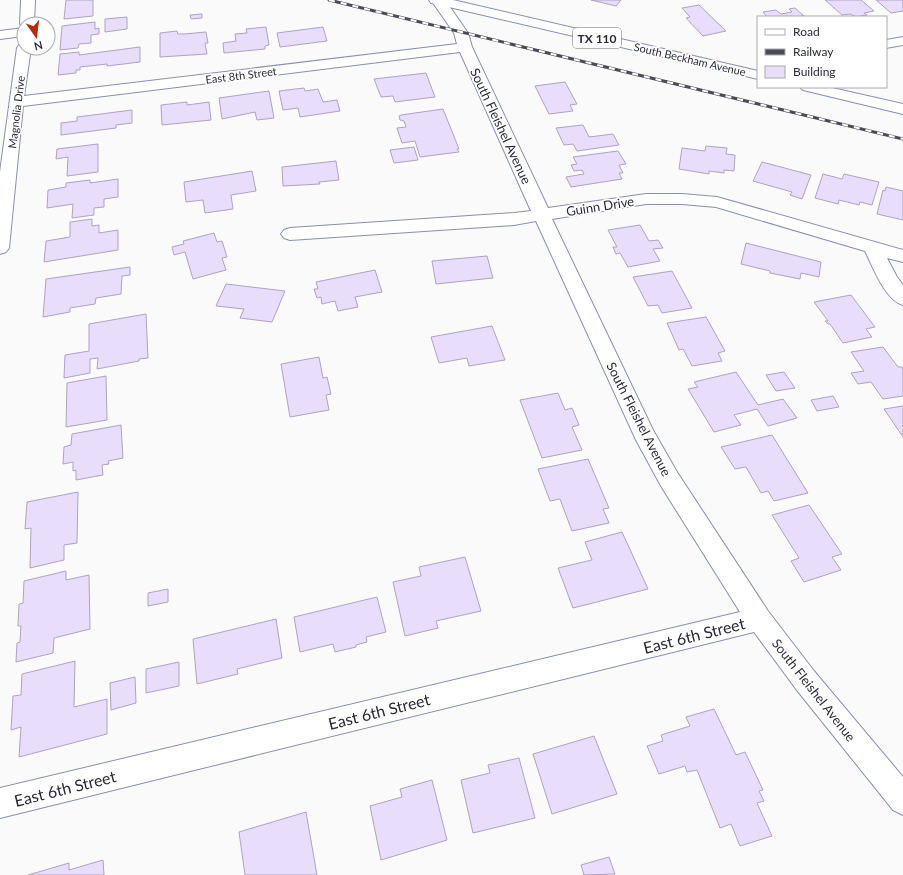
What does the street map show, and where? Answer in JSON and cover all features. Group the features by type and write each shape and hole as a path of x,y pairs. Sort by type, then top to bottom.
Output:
{"street":[{"path":"27,16 28,0"},
{"name":"South Fleishel Avenue","path":"437,0 461,33 465,47 596,333 644,434 669,479 759,619 805,680 903,800"},
{"name":"South Beckham Avenue","path":"437,0 757,75"},
{"path":"0,35 16,33"},
{"path":"887,44 903,41"},
{"name":"East 8th Street","path":"16,102 465,47"},
{"name":"Magnolia Drive","path":"0,248 2,210 23,56"},
{"path":"812,88 903,109"},
{"name":"Guinn Drive","path":"290,234 490,221 542,215 646,199 682,199 717,202 903,256"},
{"path":"873,248 889,280 903,298"},
{"name":"East 6th Street","path":"0,803 759,619"}],"building":[{"path":"66,0 93,0 93,16 64,19"},
{"path":"591,0 621,0 616,6"},
{"path":"825,0 861,0 874,11 864,13 867,15 862,16 854,16 850,14 842,15"},
{"path":"876,0 903,0 903,11 891,13"},
{"path":"699,5 726,31 703,36 686,18 690,17 682,8"},
{"path":"795,8 804,16 766,16 763,12 776,10 781,14 792,12 789,9"},
{"path":"202,14 202,18 191,19 190,15"},
{"path":"127,17 127,29 105,32 105,19"},
{"path":"95,22 95,29 99,28 99,34 91,35 91,43 79,44 78,48 60,50 62,26"},
{"path":"266,27 269,45 265,46 265,49 224,53 223,43 236,41 235,34 247,33 246,29"},
{"path":"323,27 327,41 280,47 277,33"},
{"path":"177,31 178,34 206,32 208,43 205,43 207,54 160,57 160,33"},
{"path":"140,47 140,62 107,66 107,64 80,67 80,70 76,70 76,73 58,75 60,54 79,52 79,55"},
{"path":"426,73 435,97 395,102 393,96 381,97 374,79"},
{"path":"565,82 577,104 570,105 573,111 549,114 535,86"},
{"path":"304,88 305,91 318,89 323,102 337,100 340,111 300,117 298,108 283,110 279,91"},
{"path":"269,91 274,118 257,120 255,112 222,119 219,98"},
{"path":"187,102 187,105 209,102 211,120 162,125 161,105"},
{"path":"443,109 459,152 420,157 415,141 402,143 397,128 406,127 404,121 400,120 399,116"},
{"path":"132,110 132,123 116,125 116,128 61,135 61,123 77,121 77,117"},
{"path":"583,125 589,137 613,134 619,145 577,151 573,144 564,145 556,128"},
{"path":"98,144 98,172 67,176 68,157 56,159 57,149"},
{"path":"706,146 727,148 726,154 735,155 734,171 724,170 724,173 709,171 709,174 679,169 682,148 705,151"},
{"path":"414,147 418,160 394,163 390,150"},
{"path":"618,151 626,164 619,165 623,173 619,173 622,179 571,187 566,177 584,174 582,170 574,171 571,165 577,164 573,157"},
{"path":"336,161 339,180 319,182 320,184 283,186 282,167"},
{"path":"762,162 811,175 802,199 790,195 792,192 753,181"},
{"path":"252,171 256,191 231,195 233,209 205,213 203,200 186,202 184,182"},
{"path":"823,174 842,179 844,174 879,182 872,205 860,202 859,205 839,200 838,204 815,198"},
{"path":"118,179 118,197 104,199 104,207 94,208 94,215 72,218 73,204 47,208 48,190 66,187 66,183 90,180 90,183"},
{"path":"886,187 903,191 903,220 877,214 883,190 885,191"},
{"path":"92,219 92,226 99,225 99,233 118,230 118,250 44,262 46,241 70,237 70,222"},
{"path":"640,225 649,241 658,240 663,248 653,249 660,261 628,267 620,253 616,254 613,247 617,247 608,230"},
{"path":"214,233 217,242 222,241 227,257 222,258 226,270 193,279 185,252 174,255 172,247 184,244 183,241"},
{"path":"746,243 821,262 819,277 801,273 800,279 770,273 770,271 741,264"},
{"path":"487,256 493,278 436,284 432,261"},
{"path":"130,267 130,275 122,276 121,294 96,298 95,304 70,308 70,312 43,317 46,279"},
{"path":"375,270 382,292 355,297 358,307 338,311 335,301 322,304 321,297 317,298 314,289 318,289 316,282"},
{"path":"672,271 692,308 662,313 658,305 648,306 633,277"},
{"path":"226,284 285,291 272,322 240,318 244,309 216,306"},
{"path":"851,295 875,327 866,329 872,337 843,343 830,324 825,321 828,321 814,302"},
{"path":"146,314 148,358 97,369 98,358 90,359 90,373 64,378 65,355 89,351 89,324"},
{"path":"706,317 725,351 718,353 722,361 692,366 683,349 679,350 667,323"},
{"path":"492,326 505,360 469,366 467,358 439,363 431,337"},
{"path":"883,347 898,367 902,367 903,369 903,396 883,399 871,382 858,384 851,373 864,371 851,352"},
{"path":"319,357 323,378 327,377 331,394 326,395 329,410 290,417 281,364"},
{"path":"736,372 758,405 783,399 797,418 768,426 757,409 734,415 741,425 714,432 688,389 698,387 694,382"},
{"path":"784,372 795,388 776,391 766,375"},
{"path":"106,376 107,420 66,427 67,383"},
{"path":"558,393 565,410 572,408 579,425 572,427 582,450 542,458 520,400"},
{"path":"833,396 839,407 817,411 811,400"},
{"path":"903,406 903,437 884,409"},
{"path":"121,425 123,458 108,461 109,464 102,465 103,475 76,480 76,470 73,471 73,462 63,464 64,447 71,445 72,434"},
{"path":"772,435 808,493 774,501 768,491 761,493 746,467 735,469 721,447"},
{"path":"588,459 609,508 603,509 609,523 572,531 560,499 550,501 538,469"},
{"path":"78,492 77,543 64,545 64,560 30,568 31,528 25,529 27,502"},
{"path":"809,505 842,554 832,557 841,570 804,582 791,561 799,558 772,515"},
{"path":"622,532 648,589 573,608 558,568 592,560 585,542"},
{"path":"465,557 481,611 436,621 438,628 405,636 393,582 421,576 419,567"},
{"path":"66,571 66,580 89,575 90,629 54,638 53,653 16,662 17,643 20,642 21,626 18,626 19,604 23,603 24,581"},
{"path":"168,589 168,602 148,606 148,593"},
{"path":"377,597 386,632 366,637 367,642 356,645 356,647 335,652 333,644 300,652 294,617"},
{"path":"276,619 282,658 237,669 238,674 197,684 193,639"},
{"path":"75,661 74,707 107,699 107,734 19,757 21,727 11,730 13,696 21,695 22,674"},
{"path":"179,662 179,686 146,693 146,669"},
{"path":"135,677 136,703 111,710 110,683"},
{"path":"714,709 736,755 745,752 763,790 759,791 764,801 757,803 772,836 740,846 731,824 720,828 697,770 687,772 685,766 659,774 647,746 663,741 661,735 690,726 686,717"},
{"path":"594,736 617,794 552,814 533,754"},
{"path":"519,758 535,818 473,833 461,780 490,773 488,765"},
{"path":"432,780 447,840 381,860 370,806 402,797 400,789"},
{"path":"306,812 317,875 245,875 239,832"},
{"path":"609,857 615,874 584,875 581,865"},
{"path":"103,860 104,875 28,875 69,863 69,870"}],"railway":[{"path":"329,0 903,139"}]}
